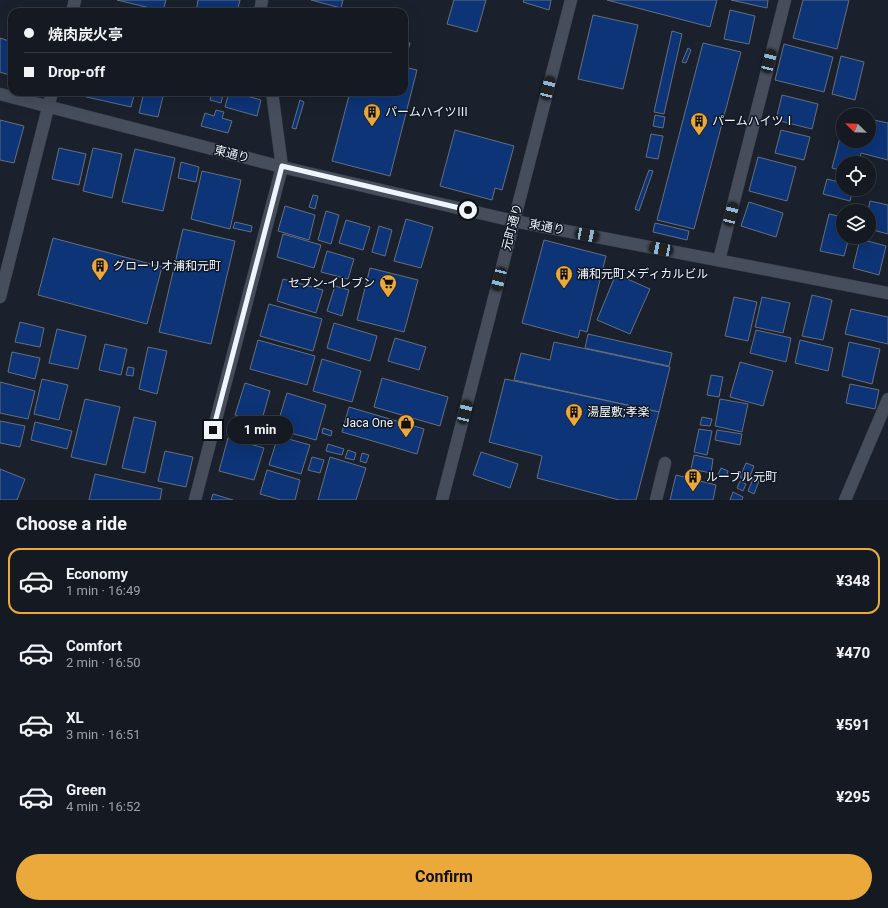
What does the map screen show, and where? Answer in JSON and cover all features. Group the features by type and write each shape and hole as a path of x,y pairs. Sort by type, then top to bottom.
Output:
{"street":[{"name":"元町通り","path":"442,500 571,0"},
{"path":"719,260 785,0"},
{"name":"東通り","path":"0,94 282,166 514,221 888,293"},
{"path":"0,297 51,96"},
{"path":"195,500 282,166 273,96"},
{"path":"845,500 888,399"},
{"path":"656,500 665,463"}],"building":[{"path":"117,0 166,0 164,8 150,8"},
{"path":"198,0 240,0 238,8 197,8"},
{"path":"311,0 343,0 341,8"},
{"path":"454,0 486,0 477,32 447,24"},
{"path":"524,0 551,0 549,10 523,2"},
{"path":"607,0 717,0 710,27"},
{"path":"731,0 768,0 767,8"},
{"path":"803,0 849,0 837,49 793,38"},
{"path":"730,10 755,16 749,44 724,39"},
{"path":"593,15 638,25 623,89 578,79"},
{"path":"672,31 682,34 664,114 654,112"},
{"path":"0,38 8,41 8,75 0,72"},
{"name":"パームハイツⅠ","path":"703,43 741,52 694,229 657,220"},
{"path":"784,44 833,57 824,92 775,80"},
{"path":"688,48 691,50 686,63 682,62"},
{"path":"841,56 864,62 855,100 832,94"},
{"name":"パームハイツⅢ","path":"408,68 417,70 390,176 332,161 349,96 408,96"},
{"path":"782,95 818,104 812,129 776,120"},
{"path":"82,96 134,96 131,107"},
{"path":"143,96 163,96 158,117 139,113"},
{"path":"211,96 223,96 221,103 210,100"},
{"path":"228,96 247,96 261,100 257,116 225,107"},
{"path":"300,100 304,102 296,129 292,128"},
{"path":"216,110 224,112 222,118 232,121 228,133 201,126 205,113 214,116"},
{"path":"655,115 665,117 663,128 653,126"},
{"path":"0,120 24,126 14,163 0,160"},
{"path":"876,120 888,123 888,160 861,153 860,156 836,156 836,169 832,168 837,148 876,148"},
{"path":"455,130 514,146 502,190 495,188 492,200 440,186"},
{"path":"781,130 810,137 804,160 775,153"},
{"path":"651,134 663,136 658,159 646,157"},
{"path":"59,148 86,154 79,185 52,179"},
{"path":"93,148 122,154 112,198 83,191"},
{"path":"135,149 175,158 163,211 122,202"},
{"path":"758,157 796,167 787,201 749,191"},
{"path":"181,162 199,167 196,182 178,178"},
{"path":"649,170 653,171 639,211 635,209"},
{"path":"202,171 241,180 230,229 191,219"},
{"path":"827,179 836,181 836,196 851,196 850,201 823,194"},
{"path":"313,195 318,196 315,209 309,207"},
{"path":"870,201 888,205 888,234 876,231 876,204 869,204"},
{"path":"749,202 783,213 776,237 741,226"},
{"path":"285,206 315,215 309,240 278,231"},
{"path":"326,211 339,215 331,244 318,240"},
{"path":"829,214 836,216 836,244 847,244 844,256 820,251"},
{"path":"406,219 433,227 421,268 394,261"},
{"path":"346,220 370,227 363,250 339,243"},
{"path":"235,222 252,226 251,232 233,228"},
{"path":"655,223 689,231 687,240 653,232"},
{"path":"379,226 392,230 385,256 372,252"},
{"path":"183,229 235,241 211,344 159,332"},
{"path":"283,234 321,245 314,268 277,257"},
{"name":"グローリオ浦和元町","path":"53,238 162,267 147,324 38,295"},
{"name":"浦和元町メディカルビル","path":"544,240 606,256 587,332 580,330 578,338 522,323"},
{"path":"876,243 886,246 879,275 853,268 859,244"},
{"path":"327,251 354,259 348,279 321,272"},
{"path":"370,268 418,280 404,332 357,320"},
{"path":"616,274 650,289 630,334 597,320"},
{"path":"283,279 323,290 316,313 277,301"},
{"path":"335,286 349,290 342,316 327,311"},
{"path":"812,295 832,300 823,340 802,336"},
{"path":"734,297 757,302 748,341 725,336"},
{"path":"762,297 790,303 783,333 755,327"},
{"path":"269,304 322,319 313,351 260,336"},
{"path":"851,309 888,317 888,344 845,334"},
{"path":"20,322 44,328 40,347 15,342"},
{"path":"334,323 377,336 370,361 327,348"},
{"path":"57,329 86,336 78,369 49,363"},
{"path":"756,330 791,338 786,362 750,353"},
{"path":"588,334 672,353 669,366 585,348"},
{"path":"395,338 426,347 419,370 388,361"},
{"path":"258,340 315,356 307,385 250,369"},
{"path":"800,340 833,348 828,371 795,363"},
{"path":"554,342 670,367 659,412 514,380 521,353 550,360"},
{"path":"849,342 880,349 872,384 842,376"},
{"path":"105,344 127,349 121,375 99,370"},
{"path":"148,347 167,351 157,394 139,389"},
{"path":"12,352 40,358 35,379 8,372"},
{"path":"322,359 361,371 352,402 313,391"},
{"path":"740,362 773,371 763,406 730,397"},
{"path":"128,367 134,368 133,376 126,375"},
{"path":"711,375 723,377 719,397 707,395"},
{"path":"382,378 448,397 440,426 374,407"},
{"path":"42,379 68,385 59,420 34,414"},
{"name":"湯屋敷;孝楽","path":"505,379 659,412 636,500 619,500 537,478 542,456 489,442"},
{"path":"0,382 35,391 28,419 0,413"},
{"path":"245,383 270,391 261,423 235,415"},
{"path":"850,384 879,390 875,409 846,403"},
{"path":"287,393 326,405 316,440 276,429"},
{"path":"85,399 120,407 106,465 71,457"},
{"path":"720,399 748,404 742,432 715,426"},
{"path":"349,407 424,429 417,454 342,432"},
{"path":"134,417 156,422 145,473 122,468"},
{"path":"702,417 712,419 710,426 700,425"},
{"path":"0,421 25,426 20,447 0,443"},
{"path":"35,422 72,431 67,449 31,440"},
{"path":"323,428 332,431 331,436 322,433"},
{"path":"699,429 712,431 707,455 694,452"},
{"path":"717,430 742,434 740,445 715,440"},
{"path":"278,436 310,445 301,474 269,465"},
{"path":"228,438 264,448 254,480 219,471"},
{"path":"328,444 344,449 342,455 326,451"},
{"path":"348,450 356,453 354,460 345,458"},
{"path":"165,451 193,457 186,487 158,481"},
{"path":"481,452 518,464 510,488 473,475"},
{"path":"362,453 369,455 366,463 360,461"},
{"path":"694,455 713,459 711,473 691,469"},
{"path":"312,457 324,460 320,473 308,470"},
{"path":"330,457 366,468 356,500 318,500"},
{"path":"746,463 754,466 748,481 740,477"},
{"path":"721,468 728,471 726,478 718,475"},
{"path":"0,469 25,479 17,500 0,500"},
{"path":"267,470 300,480 295,500 281,500 260,494"},
{"path":"95,474 162,489 160,500 89,500"},
{"name":"ルーブル元町","path":"676,475 716,485 713,500 670,500"},
{"path":"753,479 759,481 754,494 748,491"},
{"path":"740,481 746,484 743,491 737,488"},
{"path":"733,492 743,497 742,500 730,500"},
{"path":"213,494 233,500 211,500"}],"place":[{"name":"パームハイツⅢ","path":"372,127"},
{"name":"パームハイツⅠ","path":"699,136"},
{"name":"グローリオ浦和元町","path":"100,281"},
{"name":"浦和元町メディカルビル","path":"564,289"},
{"name":"セブン-イレブン","path":"388,298"},
{"name":"湯屋敷;孝楽","path":"574,427"},
{"name":"Jaca One","path":"406,438"},
{"name":"ルーブル元町","path":"693,492"}],"route":[{"path":"213,430 282,166 468,210"}]}
